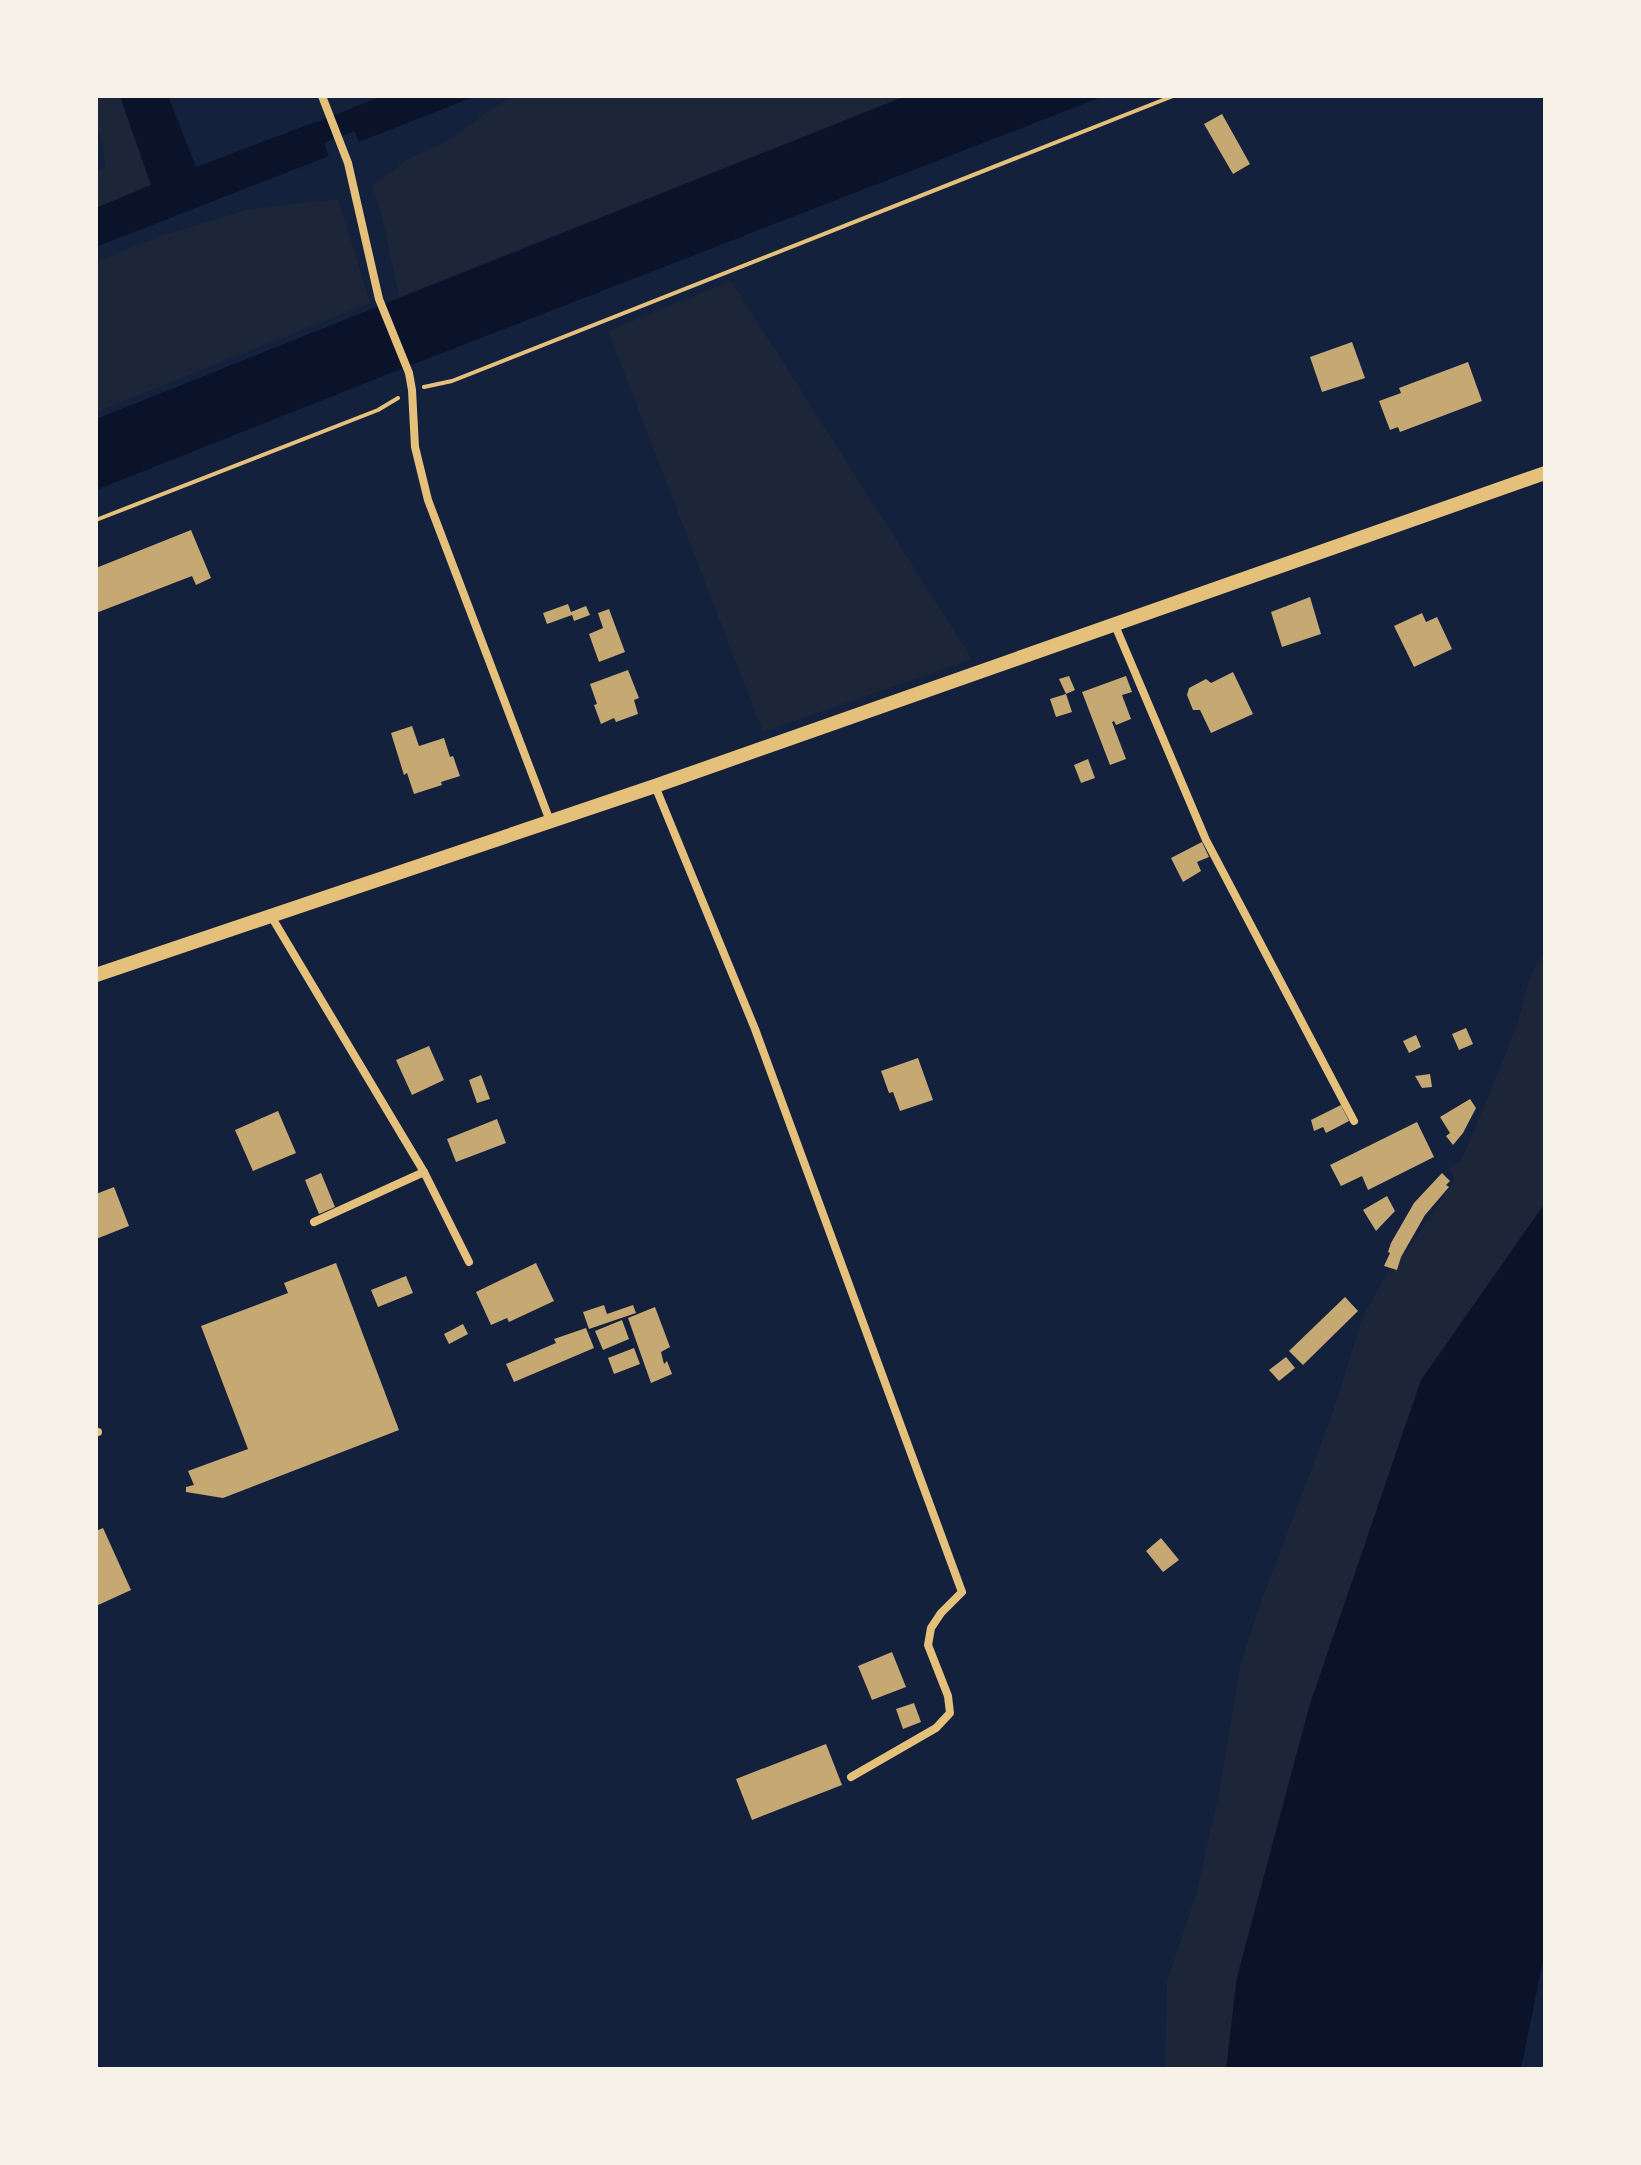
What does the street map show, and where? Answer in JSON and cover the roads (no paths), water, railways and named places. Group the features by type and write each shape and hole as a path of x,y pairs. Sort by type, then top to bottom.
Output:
{"street":[{"path":"322,96 348,163 379,299 409,373 415,447 428,500 550,821"},
{"path":"96,975 655,786 1545,473"},
{"path":"1114,623 1206,840 1354,1121"},
{"path":"655,786 755,1029 962,1592 931,1628 928,1645 948,1696 950,1713 936,1728 851,1777"},
{"path":"270,915 424,1172 469,1262"},
{"path":"314,1222 424,1172"}],"waterway":[{"path":"294,143 412,96"}]}
